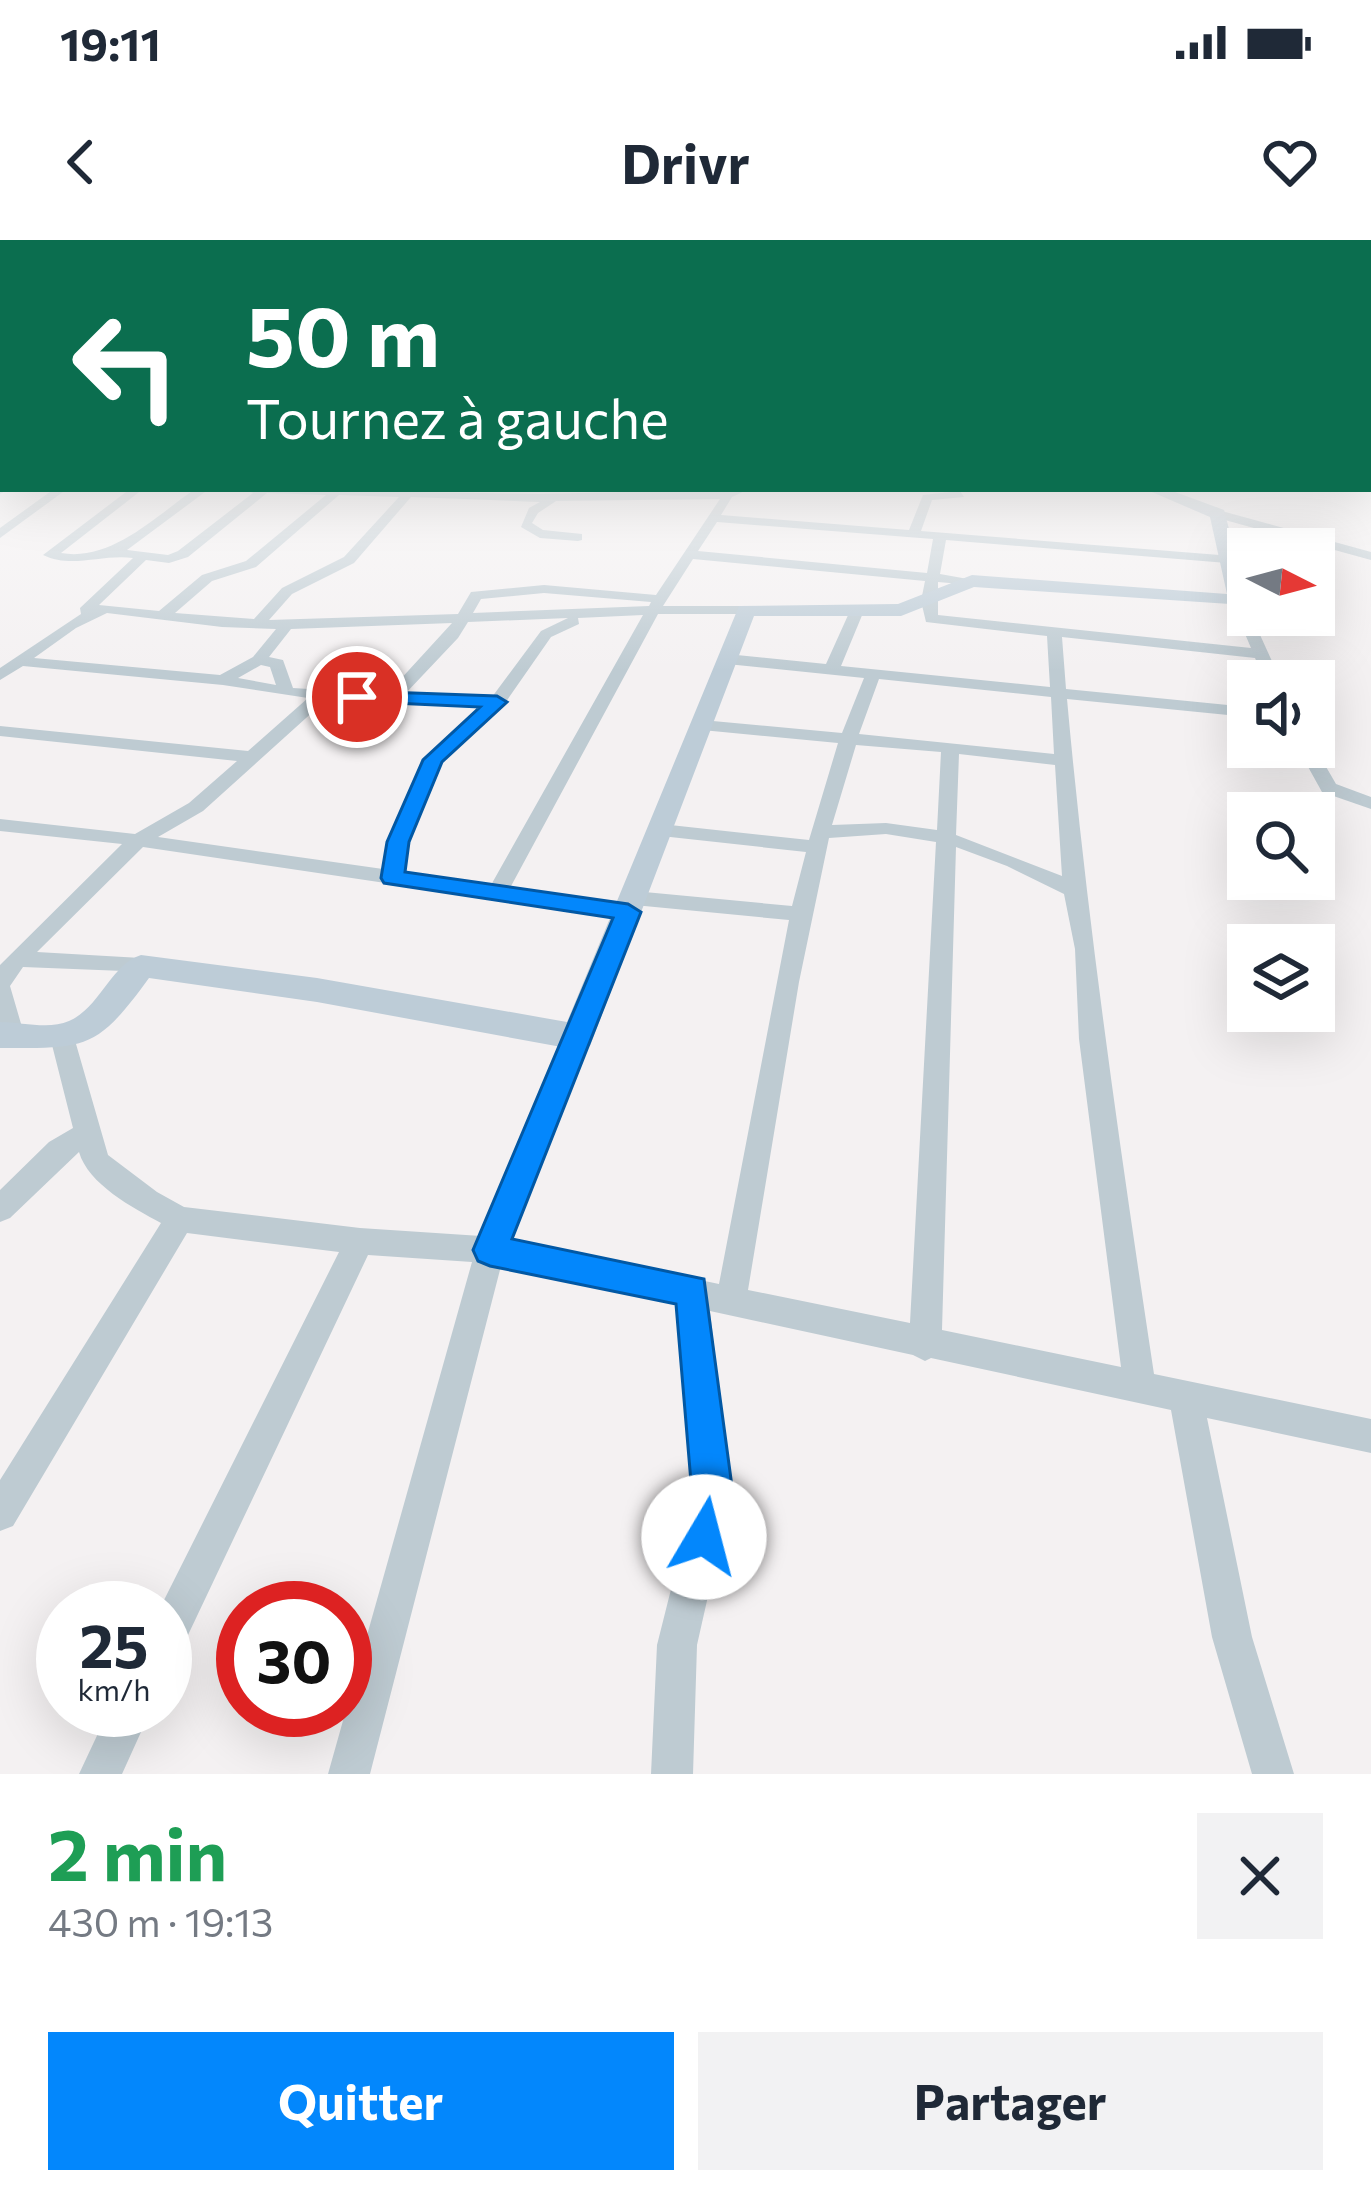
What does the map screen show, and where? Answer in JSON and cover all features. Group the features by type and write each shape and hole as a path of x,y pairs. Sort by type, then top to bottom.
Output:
{"street":[{"path":"86,528 50,555 86,558 119,550 149,528"},
{"path":"169,560 219,528"},
{"path":"164,615 207,578 251,564 294,528"},
{"path":"259,624 266,607 353,556 378,528"},
{"path":"530,528 540,534 578,537"},
{"path":"497,893 657,604 705,528"},
{"path":"833,528 1227,559 1221,528"},
{"path":"914,534 916,528"},
{"path":"1267,528 1371,556"},
{"path":"940,537 930,589 931,620 1261,654"},
{"path":"119,550 140,559 223,572"},
{"path":"687,554 930,589 972,581 1227,600"},
{"path":"0,675 71,625 140,559"},
{"path":"391,700 462,619 476,595 491,591 569,590 657,604 856,614 901,610 930,589"},
{"path":"71,625 105,608 287,625 599,614 657,604"},
{"path":"350,1774 490,1250 746,610"},
{"path":"392,878 398,842 433,760 497,702 546,634 599,614"},
{"path":"832,669 856,614"},
{"path":"223,680 260,660 287,625"},
{"path":"1054,634 1074,890 1087,949 1091,1039 1140,1389"},
{"path":"1253,636 1264,660"},
{"path":"0,658 223,680 286,692 497,702"},
{"path":"727,659 1227,710"},
{"path":"260,660 277,663 286,692"},
{"path":"731,1298 819,840 847,735 873,674"},
{"path":"141,965 100,1019 62,1037 6,1035 0,985 16,959 138,840 196,807 323,694"},
{"path":"702,724 847,735 1067,761"},
{"path":"0,731 252,757"},
{"path":"925,1345 950,748"},
{"path":"1318,768 1329,788 1371,803"},
{"path":"0,825 138,840 497,893 803,914"},
{"path":"661,830 819,840 877,825 1003,854 1074,890"},
{"path":"16,959 141,965 317,990 578,1037"},
{"path":"62,1037 96,1162 147,1202 180,1219 360,1241 490,1250 1371,1436"},
{"path":"0,1209 59,1150 86,1134"},
{"path":"0,1514 180,1219"},
{"path":"192,1585 360,1241"},
{"path":"672,1774 677,1645 713,1494 692,1291"},
{"path":"1186,1399 1232,1637 1273,1774"},
{"path":"100,1774 117,1737"}],"route":[{"path":"357,697 497,702 454,736 433,760 398,842 392,878 628,912 490,1250 692,1291 713,1494 704,1537"}]}
